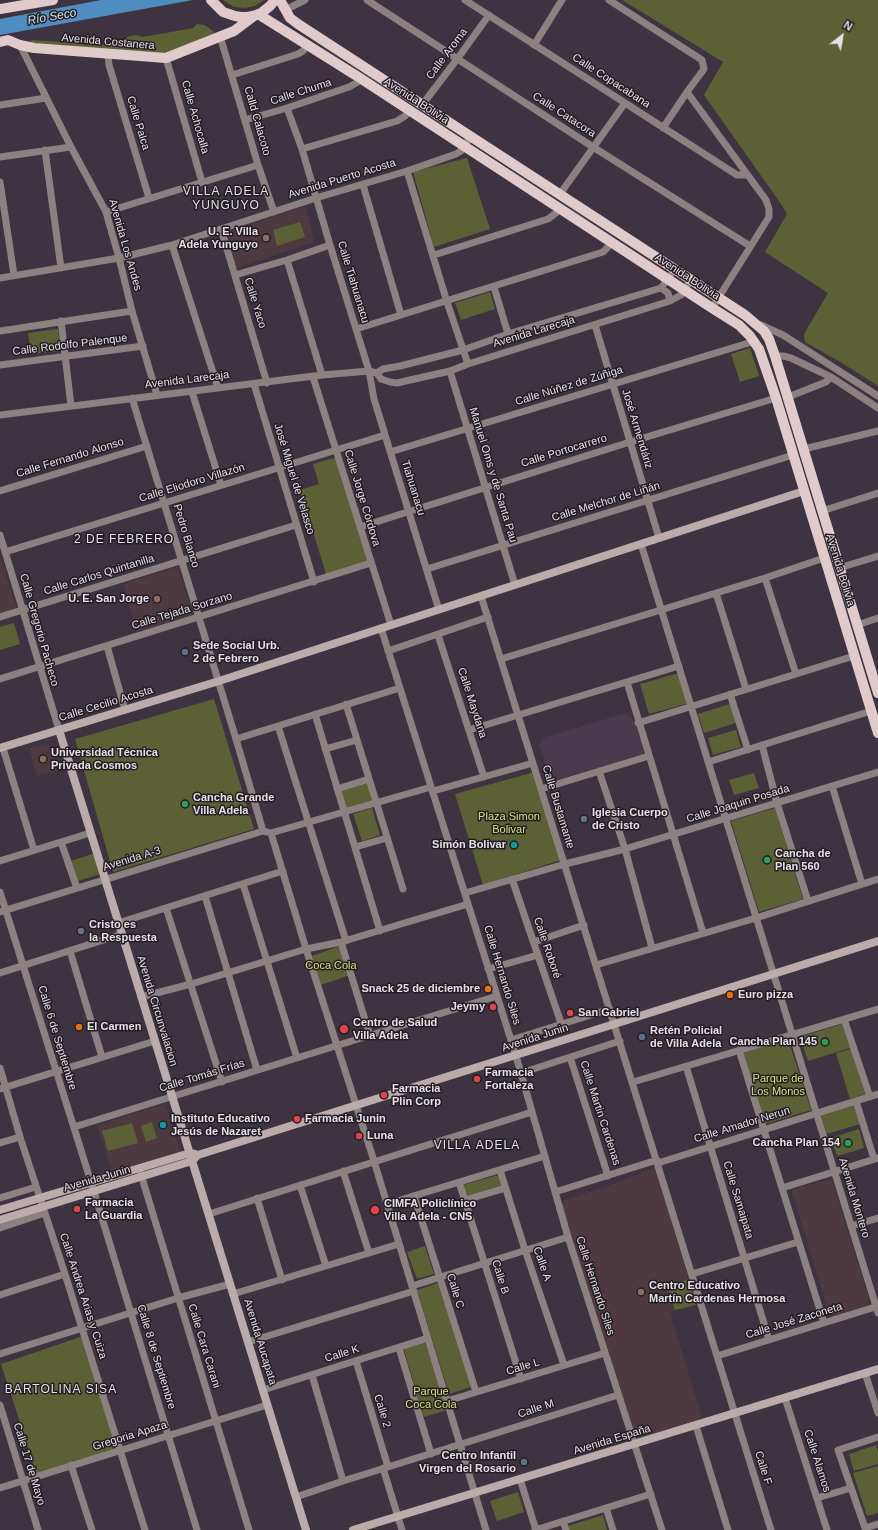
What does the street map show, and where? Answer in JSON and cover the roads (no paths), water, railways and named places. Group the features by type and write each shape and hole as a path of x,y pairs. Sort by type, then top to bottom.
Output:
{"main road":[{"path":"0,9 53,0"},
{"name":"Avenida Costanera","path":"0,42 8,40 20,46 34,48 166,58 234,31 265,10 275,0"},
{"name":"Avenida Bolivia","path":"280,0 290,18 298,24 718,297 754,322 764,331 769,339 775,356 804,449 814,488 877,686"},
{"path":"212,2 217,8 228,15 241,17 256,15"},
{"name":"Avenida Bolivia","path":"256,15 360,78 739,325 755,341 776,398 878,733"}],"street":[{"path":"285,10 305,0"},
{"name":"Calle Catacora","path":"367,0 593,147 750,246"},
{"name":"Calle Copacabana","path":"465,0 737,175 746,175"},
{"path":"534,45 562,0"},
{"path":"608,0 702,60 704,69 663,128"},
{"name":"Calle Aroma","path":"422,104 489,15"},
{"name":"Calld Calacoto","path":"220,36 258,164 274,212"},
{"name":"Avenida Los Andes","path":"20,46 106,212 132,311 157,395"},
{"path":"232,74 298,54 307,46"},
{"name":"Calle Palca","path":"108,54 109,65 149,198"},
{"name":"Calle Achocalla","path":"166,58 202,182"},
{"name":"Calle Chuma","path":"245,120 287,108 349,87 358,82 360,78"},
{"path":"687,92 746,175 766,200 769,209 768,217 712,308"},
{"path":"0,105 46,98"},
{"path":"560,194 625,103"},
{"name":"Calle Tiahuanacu","path":"287,108 302,149 356,329 373,372"},
{"path":"302,149 397,121 406,116 409,111"},
{"name":"Avenida Puerto Acosta","path":"0,278 119,258 172,245 316,198 408,171 456,154 464,146 470,136"},
{"path":"0,157 71,147"},
{"path":"45,150 61,268"},
{"path":"106,212 258,164"},
{"path":"408,171 434,254 447,302 468,364"},
{"path":"0,182 14,275"},
{"path":"362,185 401,315"},
{"path":"434,254 548,219 556,213 559,208"},
{"name":"Calle Yaco","path":"221,229 267,383"},
{"path":"356,329 447,302 603,252 612,243"},
{"path":"172,245 218,388"},
{"path":"235,276 330,245"},
{"path":"287,260 322,375"},
{"path":"670,301 668,293 661,288 675,269"},
{"name":"Avenida Larecaja","path":"373,372 381,378 397,383 450,371 468,364 594,326 670,301 681,295 691,280"},
{"path":"494,287 508,334"},
{"name":"Avenida Larecaja","path":"0,416 322,375 373,372 463,350 508,334 661,288"},
{"path":"0,331 132,311"},
{"path":"61,321 71,406"},
{"path":"754,322 782,335 878,396"},
{"name":"José Armendáriz","path":"594,326 659,538"},
{"name":"Calle Núñez de Zúñiga","path":"390,452 755,341"},
{"name":"Calle Rodolfo Palenque","path":"0,365 142,346"},
{"path":"775,356 790,358 832,377 878,408"},
{"name":"Manuel Oms y de Santa Pau","path":"450,371 514,585"},
{"name":"Tiahuanacu","path":"373,372 374,399 439,610"},
{"name":"Calle Jorge Córdova","path":"313,377 391,625"},
{"path":"788,397 826,382 832,377"},
{"name":"José Miguel de Velasco","path":"254,384 314,582"},
{"path":"192,392 221,485"},
{"name":"Pedro Blanco","path":"132,398 263,830"},
{"name":"Calle Portocarrero","path":"360,527 630,442 776,398"},
{"path":"804,449 878,431"},
{"name":"Calle Eliodoro Villazón","path":"5,552 385,435"},
{"name":"Calle Fernando Alonso","path":"0,491 147,446"},
{"name":"Calle Melchor de Liñán","path":"427,569 793,455"},
{"path":"804,491 814,488"},
{"name":"Calle Cecilio Acosta","path":"1,748 219,681 804,491"},
{"path":"822,512 878,493"},
{"name":"Calle Carlos Quintanilla","path":"0,617 296,525"},
{"name":"Calle Gregorio Pacheco","path":"0,535 1,545 5,552 58,730"},
{"name":"Avenida Montero","path":"641,544 877,1309"},
{"path":"839,568 878,556"},
{"path":"501,659 765,578 824,558"},
{"name":"Calle Tejada Sorzano","path":"0,679 371,563"},
{"path":"765,578 796,674"},
{"path":"716,593 746,689"},
{"name":"Calle Bustamante","path":"481,596 692,1274"},
{"path":"388,651 488,617"},
{"path":"857,625 878,618"},
{"name":"Calle Hernando Siles","path":"381,628 516,1056 568,1237 662,1530"},
{"name":"Calle Maydana","path":"438,635 484,777"},
{"path":"107,646 125,710"},
{"path":"638,723 854,656"},
{"path":"469,730 679,666"},
{"path":"627,682 638,723 703,933"},
{"path":"236,738 400,688"},
{"path":"730,694 748,750"},
{"path":"346,704 403,889"},
{"path":"708,762 871,711"},
{"path":"314,714 380,931"},
{"path":"278,726 309,823 370,1036"},
{"name":"Avenida Circunvalacion","path":"58,730 172,1096 193,1156"},
{"path":"325,749 357,740"},
{"path":"762,745 777,803 808,901"},
{"path":"1,748 34,850"},
{"path":"541,788 649,756"},
{"path":"263,830 271,833 376,803 484,777 533,763"},
{"path":"599,771 625,849 652,948"},
{"name":"Calle Joaquin Posada","path":"465,893 673,835 878,772"},
{"path":"337,788 369,779"},
{"path":"832,786 862,884"},
{"name":"Avenida A-3","path":"3,911 263,830"},
{"path":"0,860 90,833"},
{"path":"271,833 336,1046 374,1161 486,1530"},
{"path":"355,848 387,838"},
{"path":"61,842 77,888"},
{"path":"118,923 283,871"},
{"path":"596,965 756,918 878,879"},
{"name":"Calle Roboré","path":"512,880 561,1023"},
{"path":"242,884 297,1058"},
{"name":"Calle 6 de Septiembre","path":"0,892 3,911 23,965 92,1187"},
{"path":"205,896 257,1070"},
{"path":"141,997 191,984 306,949 344,942 468,904"},
{"path":"166,908 222,1082"},
{"path":"534,942 584,925"},
{"path":"0,973 122,934"},
{"name":"Avenida Junin","path":"0,1210 40,1198 141,1177 193,1156 516,1056 878,941"},
{"path":"70,951 102,1058"},
{"path":"488,969 538,955"},
{"name":"Calle Tomás Frías","path":"74,1127 497,996"},
{"name":"Avenida Junin","path":"511,1040 561,1023 610,1009"},
{"path":"633,1082 878,1009"},
{"path":"844,1019 870,1097"},
{"path":"3,1088 155,1041"},
{"path":"521,1073 620,1041"},
{"path":"739,1050 824,1323"},
{"name":"Calle Martin Cardenas","path":"570,1057 608,1176"},
{"name":"Calle Samaipata","path":"686,1066 770,1340"},
{"name":"Calle Andrea Arias y Cuiza","path":"0,1068 3,1088 65,1274 145,1530"},
{"name":"Calle Amador Nerun","path":"555,1192 711,1147 878,1094"},
{"path":"782,1188 876,1158 856,1101"},
{"path":"209,1214 532,1112"},
{"path":"0,1143 20,1137"},
{"name":"Avenida Junin","path":"0,1220 44,1210 92,1187 138,1168 193,1156"},
{"name":"Avenida Aucapata","path":"193,1156 233,1294 306,1530"},
{"path":"387,1204 545,1156"},
{"name":"Calle Cara Carani","path":"138,1168 249,1530"},
{"name":"Calle A","path":"500,1170 564,1365"},
{"path":"343,1171 369,1253"},
{"name":"Calle B","path":"460,1182 521,1379"},
{"path":"300,1185 326,1266"},
{"path":"0,1198 36,1187"},
{"name":"Calle 8 de Septiembre","path":"92,1187 197,1530"},
{"path":"465,1200 506,1188"},
{"name":"Calle C","path":"414,1196 476,1392"},
{"path":"257,1198 282,1280"},
{"path":"0,1228 44,1210"},
{"path":"851,1226 878,1218"},
{"path":"248,1342 413,1288 440,1277 568,1237"},
{"path":"692,1274 798,1242"},
{"path":"233,1294 399,1244"},
{"path":"0,1295 65,1274"},
{"name":"Calle F","path":"692,1274 771,1530"},
{"path":"0,1354 178,1298 230,1284"},
{"name":"Calle José Zaconeta","path":"717,1356 824,1323 877,1309"},
{"name":"Calle K","path":"263,1390 428,1338"},
{"path":"399,1348 430,1454"},
{"name":"Calle L","path":"447,1401 605,1353"},
{"name":"Calle 2","path":"356,1361 402,1530"},
{"name":"Avenida España","path":"353,1530 878,1369"},
{"path":"865,1373 878,1413"},
{"path":"312,1375 343,1481"},
{"name":"Calle M","path":"296,1497 386,1467 461,1445 618,1395"},
{"name":"Calle Alamos","path":"785,1398 827,1530"},
{"name":"Calle 17 de Mayo","path":"0,1405 38,1530"},
{"name":"Gregoria Apaza","path":"0,1488 267,1405"},
{"path":"696,1426 728,1530"},
{"path":"878,1437 838,1450 865,1528 878,1524"},
{"path":"71,1465 92,1530"},
{"path":"520,1479 535,1530 650,1494"},
{"path":"817,1498 851,1488"},
{"path":"606,1508 613,1530"},
{"path":"563,1521 566,1530"}],"water":[{"name":"Río Seco","path":"101,0 193,0 0,35 0,19"}],"place":[{"name":"U. E. Villa Adela Yunguyo","path":"266,238"},
{"name":"U. E. San Jorge","path":"157,599"},
{"name":"Sede Social Urb. 2 de Febrero","path":"185,652"},
{"name":"Universidad Técnica Privada Cosmos","path":"43,759"},
{"name":"Cancha Grande Villa Adela","path":"185,804"},
{"name":"Iglesia Cuerpo de Cristo","path":"584,819"},
{"name":"Simón Bolivar","path":"514,845"},
{"name":"Cancha de Plan 560","path":"767,860"},
{"name":"Cristo es la Respuesta","path":"81,931"},
{"name":"Snack 25 de diciembre","path":"488,989"},
{"name":"Euro pizza","path":"730,995"},
{"name":"Jeymy","path":"493,1007"},
{"name":"San Gabriel","path":"570,1013"},
{"name":"El Carmen","path":"79,1027"},
{"name":"Centro de Salud Villa Adela","path":"344,1029"},
{"name":"Retén Policial de Villa Adela","path":"642,1037"},
{"name":"Cancha Plan 145","path":"825,1042"},
{"name":"Farmacia Fortaleza","path":"477,1079"},
{"name":"Farmacia Plin Corp","path":"384,1095"},
{"name":"Farmacia Junin","path":"297,1119"},
{"name":"Instituto Educativo Jesús de Nazaret","path":"163,1125"},
{"name":"Luna","path":"359,1136"},
{"name":"Cancha Plan 154","path":"848,1143"},
{"name":"Farmacia La Guardia","path":"77,1209"},
{"name":"CIMFA Policlínico Villa Adela - CNS","path":"375,1210"},
{"name":"Centro Educativo Martín Cardenas Hermosa","path":"641,1292"},
{"name":"Centro Infantil Virgen del Rosario","path":"524,1462"}],"district":[{"name":"VILLA ADELA YUNGUYO","path":"226,199"},
{"name":"2 DE FEBRERO","path":"124,540"},
{"name":"VILLA ADELA","path":"477,1146"},
{"name":"BARTOLINA SISA","path":"61,1390"}],"park label":[{"name":"Plaza Simon Bolivar","path":"509,823"},
{"name":"Coca Cola","path":"331,966"},
{"name":"Parque de Los Monos","path":"778,1085"},
{"name":"Parque Coca Cola","path":"431,1398"}]}
